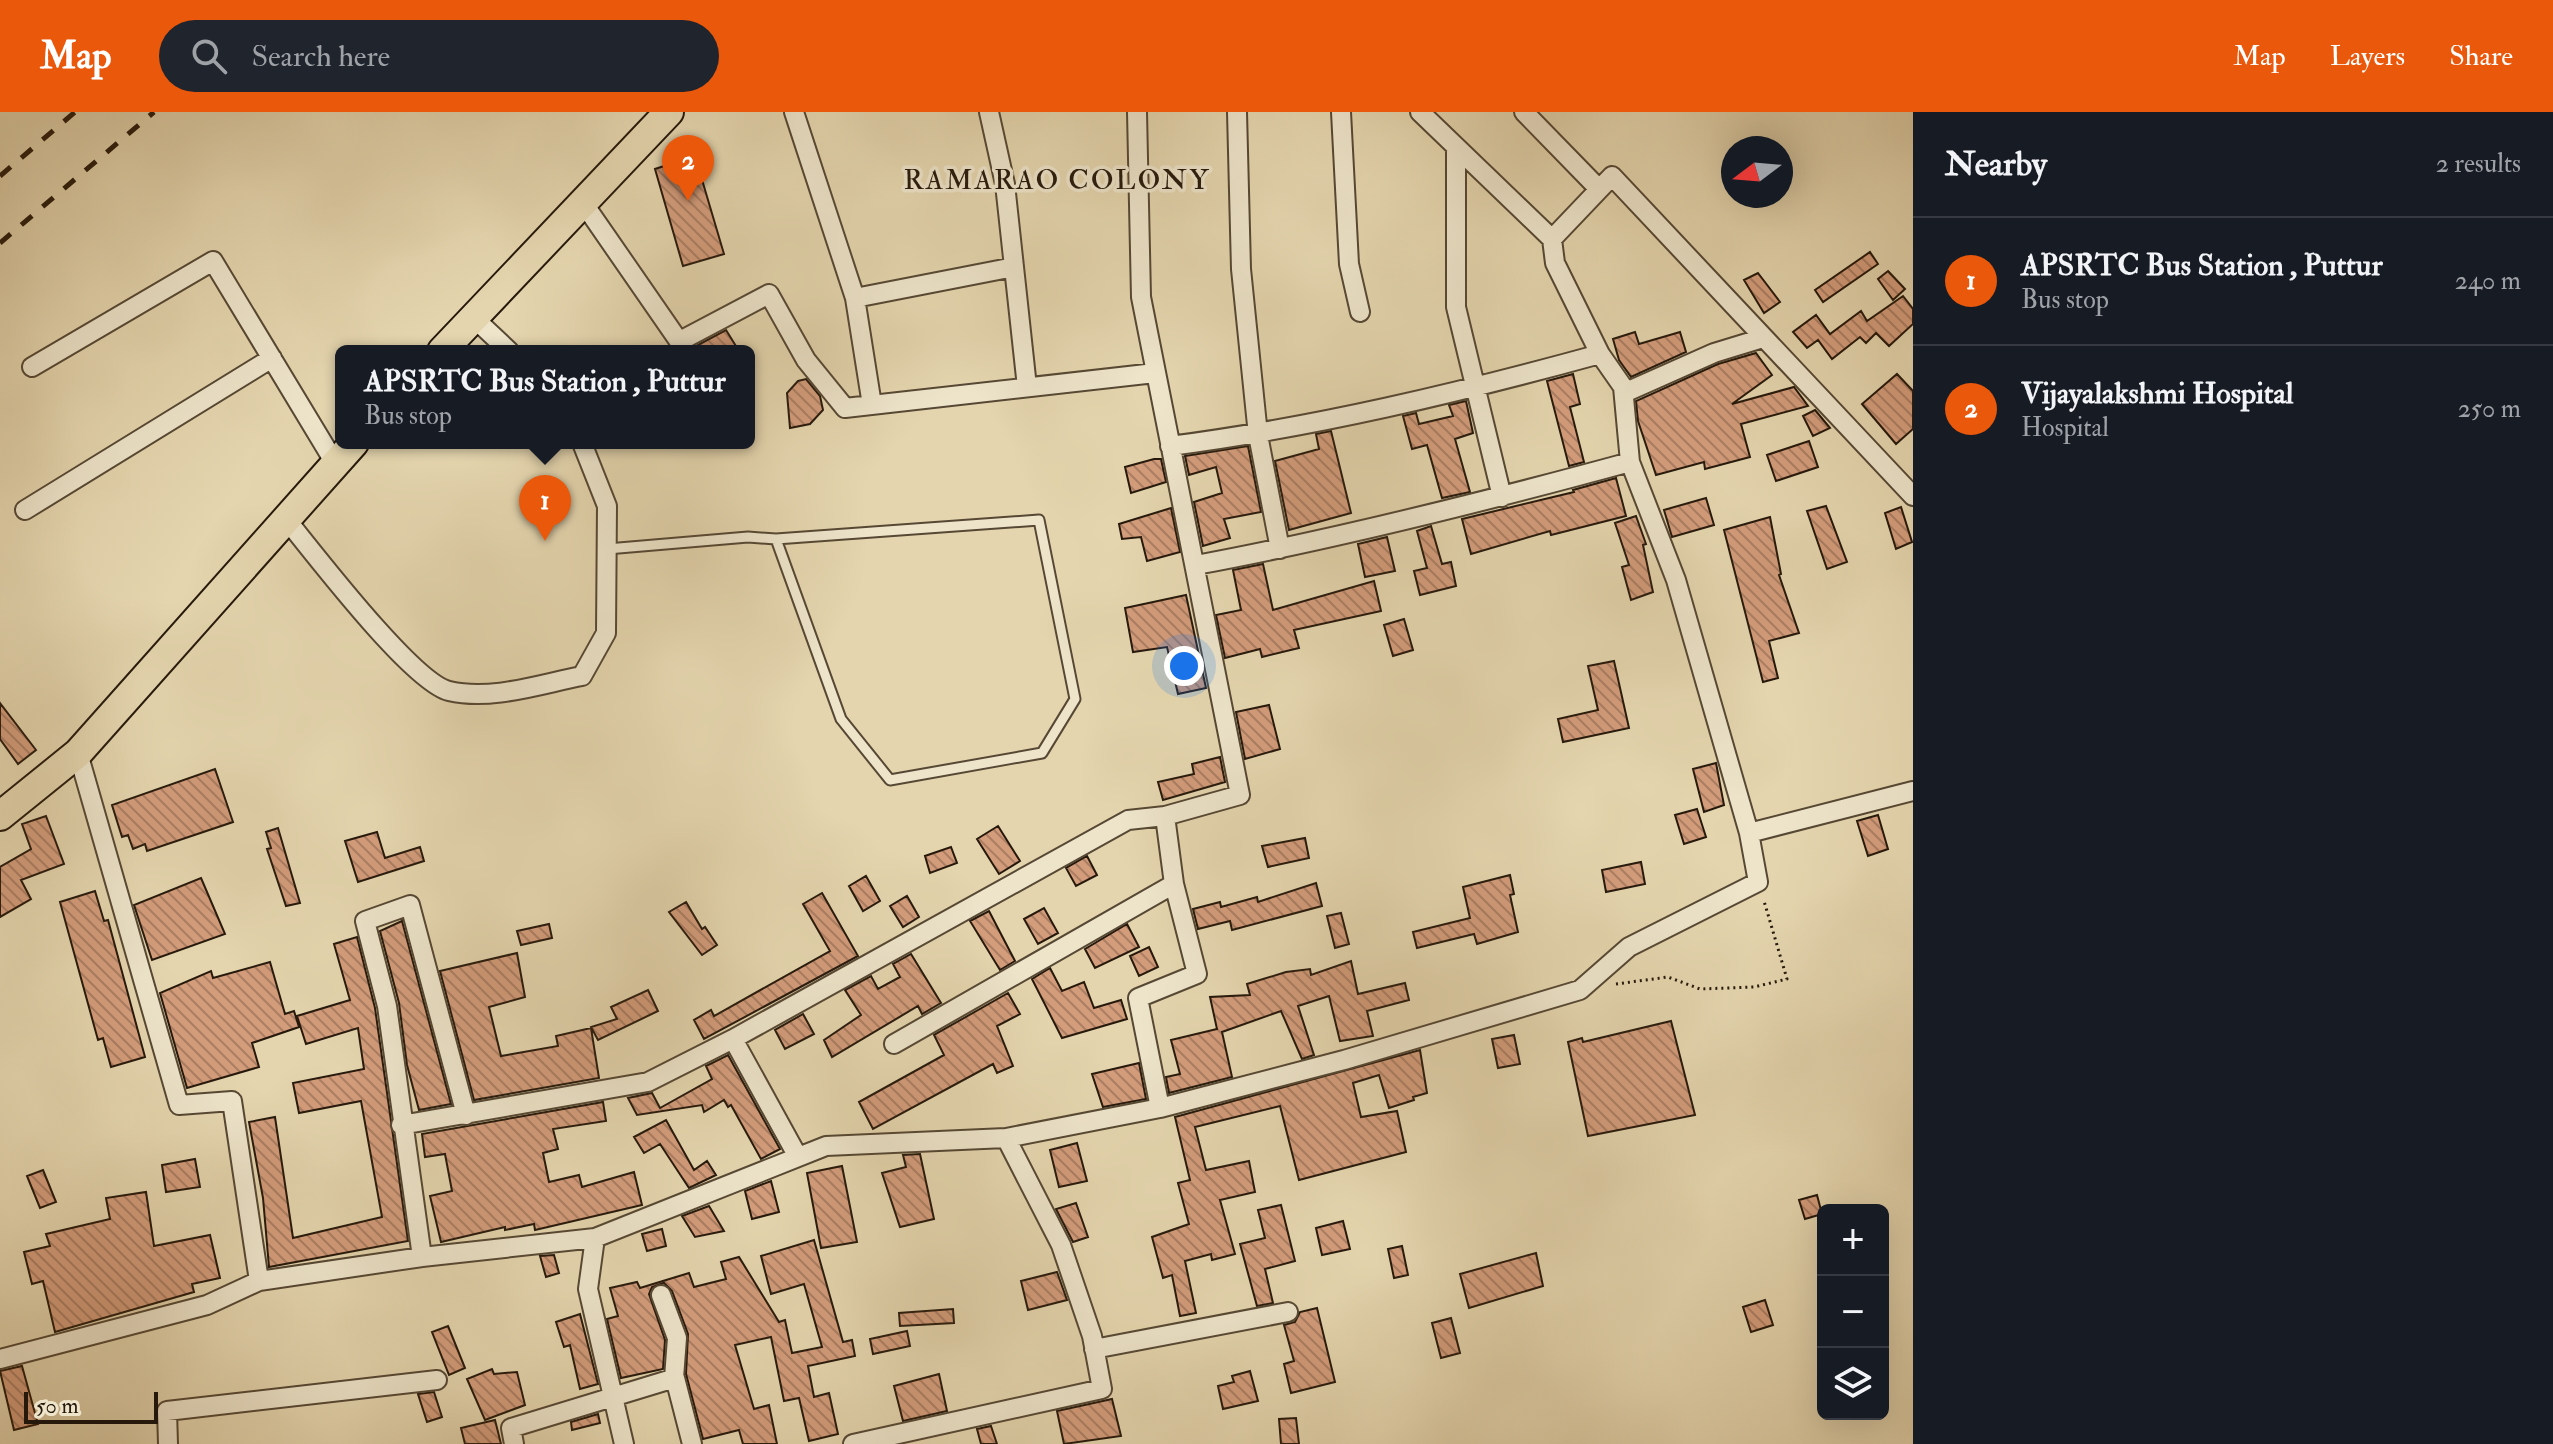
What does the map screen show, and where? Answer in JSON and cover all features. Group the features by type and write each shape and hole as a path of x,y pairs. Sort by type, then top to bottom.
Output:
{"main road":[{"path":"448,345 669,112"},
{"path":"0,816 78,753 345,453"}],"street":[{"path":"794,112 855,298 872,405"},
{"path":"989,112 1005,184 1027,387"},
{"path":"401,1125 648,1082 733,1039 1128,820 1165,816 1240,795 1141,297 1137,112"},
{"path":"1237,112 1241,269 1258,435 1280,549"},
{"path":"1341,112 1349,264 1360,312"},
{"path":"0,1359 207,1305 259,1281 422,1257 595,1238 826,1146 1006,1138 1160,1108 1344,1060 1580,990 1629,947 1758,882 1749,833 1676,580 1630,462 1623,387 1600,354 1555,263 1552,239 1420,112"},
{"path":"1524,112 1599,189"},
{"path":"1456,147 1456,307 1502,497"},
{"path":"1552,239 1612,176 1913,496"},
{"path":"584,204 682,345"},
{"path":"32,367 213,261 272,358 335,440"},
{"path":"855,298 1014,267"},
{"path":"685,345 769,294 806,360 845,408 1155,373"},
{"path":"474,318 503,345"},
{"path":"1624,393 1714,353 1763,338"},
{"path":"1170,446 1258,435 1475,388 1600,354"},
{"path":"25,510 272,358"},
{"path":"286,519 372,623 415,667 446,691 487,694 582,676 606,633 607,549 607,506 584,449"},
{"path":"1196,565 1280,549 1467,502 1502,497 1630,462"},
{"path":"78,753 179,1105 232,1101 259,1281"},
{"path":"1749,833 1913,791"},
{"path":"1160,1108 1138,998 1197,974 1174,884 1165,816"},
{"path":"894,1044 1174,884"},
{"path":"422,1257 401,1125 387,1006 365,921 410,905 466,1115"},
{"path":"733,1039 798,1157"},
{"path":"853,1444 1102,1389 1094,1349 1061,1245 1006,1138"},
{"path":"595,1238 588,1289 624,1444"},
{"path":"661,1295 677,1338 674,1378 692,1444"},
{"path":"1094,1349 1288,1312"},
{"path":"514,1444 511,1428 674,1378"},
{"path":"168,1444 167,1411 437,1380"}],"lane":[{"path":"607,549 748,537 776,539 1039,520 1075,699 1042,753 890,780 841,719 776,539"}],"path":[{"path":"1580,990 1668,977 1700,989 1754,987 1787,979 1758,882"}],"building":[{"path":"695,156 724,254 683,266 655,169"},
{"path":"1870,252 1878,264 1823,302 1815,290"},
{"path":"1888,271 1905,289 1893,300 1878,279"},
{"path":"1758,273 1780,302 1764,313 1744,280"},
{"path":"1903,296 1913,309 1913,324 1889,346 1876,333 1866,343 1860,337 1832,359 1818,340 1807,348 1793,332 1816,315 1830,334 1861,311 1867,321"},
{"path":"726,330 735,345 698,345"},
{"path":"1635,332 1639,344 1680,332 1686,352 1631,377 1619,360 1613,339"},
{"path":"1756,353 1772,375 1732,404 1794,387 1808,406 1741,424 1750,457 1705,469 1704,462 1656,475 1638,421 1636,401 1718,364"},
{"path":"1573,374 1580,404 1570,407 1584,462 1569,466 1547,381"},
{"path":"1897,374 1913,391 1913,429 1896,444 1862,404"},
{"path":"806,379 820,396 823,410 810,424 790,428 787,393 798,381"},
{"path":"1466,401 1473,433 1455,439 1470,492 1442,498 1427,445 1412,449 1403,416 1416,413 1419,424 1453,416 1449,405"},
{"path":"1815,410 1830,428 1813,436 1803,416"},
{"path":"1331,431 1351,513 1289,530 1275,461 1319,449 1316,434"},
{"path":"1809,441 1818,467 1776,481 1767,455"},
{"path":"1248,446 1261,512 1224,519 1230,538 1203,546 1194,502 1222,493 1216,467 1189,475 1185,456"},
{"path":"1161,459 1166,482 1131,493 1125,467"},
{"path":"1616,478 1626,516 1551,535 1550,531 1471,554 1462,519 1574,492"},
{"path":"1706,498 1714,525 1672,537 1664,510"},
{"path":"1826,506 1847,562 1827,569 1807,511"},
{"path":"1901,507 1912,542 1896,549 1885,513"},
{"path":"1171,508 1180,552 1147,561 1141,537 1122,539 1119,524"},
{"path":"1636,516 1646,544 1643,545 1653,592 1631,600 1622,567 1629,565 1615,523"},
{"path":"1770,517 1779,575 1799,633 1769,641 1778,678 1763,682 1724,530"},
{"path":"1431,526 1442,564 1451,562 1456,586 1420,595 1414,571 1427,568 1417,531"},
{"path":"1387,537 1395,571 1365,577 1358,544"},
{"path":"1263,564 1273,610 1374,581 1381,611 1294,630 1299,648 1262,657 1260,649 1225,658 1216,615 1241,610 1233,570"},
{"path":"1186,595 1206,688 1178,694 1167,647 1133,652 1125,608"},
{"path":"1404,619 1413,650 1393,656 1384,625"},
{"path":"1614,661 1629,728 1563,742 1558,719 1598,710 1588,666"},
{"path":"0,703 36,750 18,764 0,739"},
{"path":"1269,705 1280,749 1245,759 1236,712"},
{"path":"1220,757 1225,782 1163,800 1158,782 1194,774 1192,764"},
{"path":"1716,763 1724,805 1704,812 1693,769"},
{"path":"215,769 233,822 147,851 145,844 133,849 128,835 122,837 112,805"},
{"path":"1697,809 1706,837 1684,844 1675,815"},
{"path":"1878,815 1888,849 1868,856 1857,821"},
{"path":"46,816 64,864 21,880 31,899 0,917 0,867 31,849 22,824"},
{"path":"998,826 1020,861 999,874 977,839"},
{"path":"278,828 300,903 286,906 267,849 271,848 266,832"},
{"path":"377,832 385,858 420,847 424,861 358,882 345,841"},
{"path":"1305,838 1309,858 1268,867 1262,846"},
{"path":"951,847 957,863 930,873 925,856"},
{"path":"1087,856 1097,875 1076,886 1066,868"},
{"path":"1641,862 1645,884 1606,892 1602,870"},
{"path":"1510,875 1514,894 1510,895 1518,932 1477,944 1474,934 1417,948 1413,932 1470,918 1463,887"},
{"path":"866,876 880,901 863,911 849,886"},
{"path":"201,878 225,934 152,960 134,905"},
{"path":"1316,883 1322,906 1232,930 1230,921 1198,929 1193,909 1220,902 1221,907 1257,897 1258,902"},
{"path":"95,891 104,921 108,920 145,1057 111,1067 103,1038 98,1040 60,902"},
{"path":"822,893 858,956 704,1039 694,1020 711,1010 714,1016 830,951 803,904"},
{"path":"907,896 919,917 903,927 890,906"},
{"path":"686,902 702,929 705,927 717,945 702,955 669,912"},
{"path":"1044,908 1058,933 1038,944 1024,919"},
{"path":"989,911 1015,961 1000,970 970,921"},
{"path":"1341,913 1349,944 1335,948 1327,916"},
{"path":"402,921 451,1104 419,1110 407,1065 399,1003 380,931"},
{"path":"549,924 552,938 521,945 517,931"},
{"path":"1127,924 1139,947 1095,968 1085,949"},
{"path":"357,937 375,1008 408,1241 269,1267 263,1198 249,1122 275,1117 293,1238 382,1217 361,1101 299,1113 293,1083 364,1069 358,1028 306,1044 297,1016 350,1000 334,944"},
{"path":"1149,947 1158,967 1139,976 1130,956"},
{"path":"517,953 525,997 489,1007 501,1056 558,1046 556,1036 591,1028 599,1078 474,1100 440,971"},
{"path":"911,954 941,1003 922,1014 918,1006 832,1057 824,1040 861,1015 845,990 871,976 878,989 900,977 893,964"},
{"path":"1351,961 1358,994 1405,983 1409,1000 1367,1011 1373,1036 1340,1041 1329,996 1298,1006 1314,1055 1302,1059 1281,1011 1222,1032 1232,1077 1169,1093 1166,1077 1180,1074 1171,1040 1217,1029 1210,997 1250,995 1247,984 1286,972 1310,969 1311,975"},
{"path":"270,962 285,1014 294,1011 299,1027 252,1043 259,1067 187,1088 160,993 211,971 213,978"},
{"path":"1050,968 1062,991 1084,982 1094,1008 1121,1000 1127,1019 1062,1038 1032,979"},
{"path":"648,990 658,1011 598,1040 591,1027 617,1019 611,1007"},
{"path":"1008,993 1020,1014 997,1026 1013,1066 997,1073 993,1064 873,1129 859,1102 944,1055 934,1035"},
{"path":"803,1014 814,1034 785,1049 775,1030"},
{"path":"1671,1021 1695,1115 1588,1136 1568,1042 1582,1038 1583,1042"},
{"path":"1514,1035 1520,1064 1498,1068 1492,1039"},
{"path":"1420,1050 1427,1093 1413,1097 1414,1100 1389,1108 1379,1075 1353,1083 1361,1117 1397,1111 1406,1152 1299,1180 1280,1106 1195,1127 1206,1170 1249,1161 1255,1192 1220,1200 1235,1254 1212,1260 1211,1254 1185,1261 1196,1313 1180,1316 1172,1275 1163,1278 1152,1237 1189,1224 1178,1183 1190,1180 1175,1117"},
{"path":"728,1055 780,1149 761,1159 731,1105 728,1107 724,1100 704,1112 702,1105 637,1115 628,1098 652,1093 660,1108 712,1079 706,1066"},
{"path":"1139,1063 1146,1099 1103,1107 1092,1074"},
{"path":"603,1102 606,1121 553,1129 558,1149 543,1153 549,1182 579,1175 582,1187 634,1172 642,1205 535,1230 534,1224 505,1230 505,1227 441,1242 430,1196 452,1191 445,1154 425,1157 422,1134"},
{"path":"666,1120 694,1170 707,1161 716,1175 689,1188 660,1144 644,1153 634,1137"},
{"path":"1077,1143 1087,1181 1059,1187 1050,1150"},
{"path":"920,1154 934,1219 900,1227 882,1173 906,1167 903,1155"},
{"path":"195,1159 200,1187 166,1192 162,1165"},
{"path":"842,1166 857,1242 821,1248 807,1173"},
{"path":"43,1170 56,1202 40,1208 27,1176"},
{"path":"771,1181 779,1212 752,1219 745,1191"},
{"path":"146,1192 154,1246 210,1235 220,1278 192,1284 194,1292 55,1332 43,1281 32,1284 24,1252 50,1246 46,1234 110,1219 106,1198"},
{"path":"1817,1195 1817,1215 1805,1219 1799,1200"},
{"path":"1076,1203 1088,1237 1073,1242 1056,1209"},
{"path":"1281,1205 1295,1261 1265,1269 1273,1303 1257,1306 1240,1244 1265,1238 1258,1210"},
{"path":"709,1206 724,1231 695,1237 682,1216"},
{"path":"1343,1221 1350,1249 1322,1255 1316,1228"},
{"path":"662,1229 666,1246 647,1251 642,1234"},
{"path":"814,1240 843,1342 852,1340 855,1356 808,1366 814,1397 829,1393 838,1434 809,1441 799,1398 784,1401 771,1337 735,1345 754,1409 769,1405 777,1444 743,1444 739,1430 703,1439 686,1374 688,1334 672,1291 664,1283 652,1287 649,1294 665,1340 663,1369 621,1378 607,1319 618,1316 610,1288 637,1282 640,1288 689,1273 694,1287 726,1279 721,1262 739,1257 779,1322 785,1320 792,1353 822,1347 804,1284 771,1294 761,1256"},
{"path":"1402,1246 1408,1275 1394,1278 1388,1249"},
{"path":"1536,1253 1543,1286 1469,1308 1460,1274"},
{"path":"554,1255 559,1273 546,1277 540,1256"},
{"path":"1057,1272 1067,1300 1028,1310 1021,1281"},
{"path":"1765,1300 1773,1325 1751,1332 1743,1307"},
{"path":"1317,1308 1335,1382 1291,1393 1284,1364 1294,1361 1284,1325 1295,1322 1300,1312"},
{"path":"953,1309 954,1323 900,1326 899,1313"},
{"path":"580,1314 598,1384 580,1389 570,1345 564,1347 556,1322"},
{"path":"1451,1318 1460,1353 1441,1358 1432,1323"},
{"path":"448,1326 465,1368 449,1375 432,1332"},
{"path":"907,1331 910,1346 873,1354 870,1339"},
{"path":"22,1366 38,1424 14,1430 0,1371"},
{"path":"492,1369 494,1374 517,1372 525,1405 485,1420 467,1379"},
{"path":"1250,1371 1258,1401 1223,1409 1218,1386 1234,1382 1232,1376"},
{"path":"939,1374 947,1411 903,1421 894,1386"},
{"path":"434,1392 442,1417 427,1422 418,1394"},
{"path":"1112,1399 1121,1436 1064,1444 1057,1411"},
{"path":"598,1414 600,1423 572,1430 571,1422"},
{"path":"1296,1418 1299,1444 1281,1444 1279,1419"},
{"path":"495,1420 501,1444 465,1444 461,1428"},
{"path":"991,1426 997,1444 981,1444 977,1429"}],"railway":[{"path":"0,176 75,112"},
{"path":"0,243 154,112"}],"place":[{"name":"Vijayalakshmi Hospital","path":"688,201"},
{"name":"APSRTC Bus Station , Puttur","path":"545,541"}],"district":[{"name":"RAMARAO COLONY","path":"1057,179"}]}
